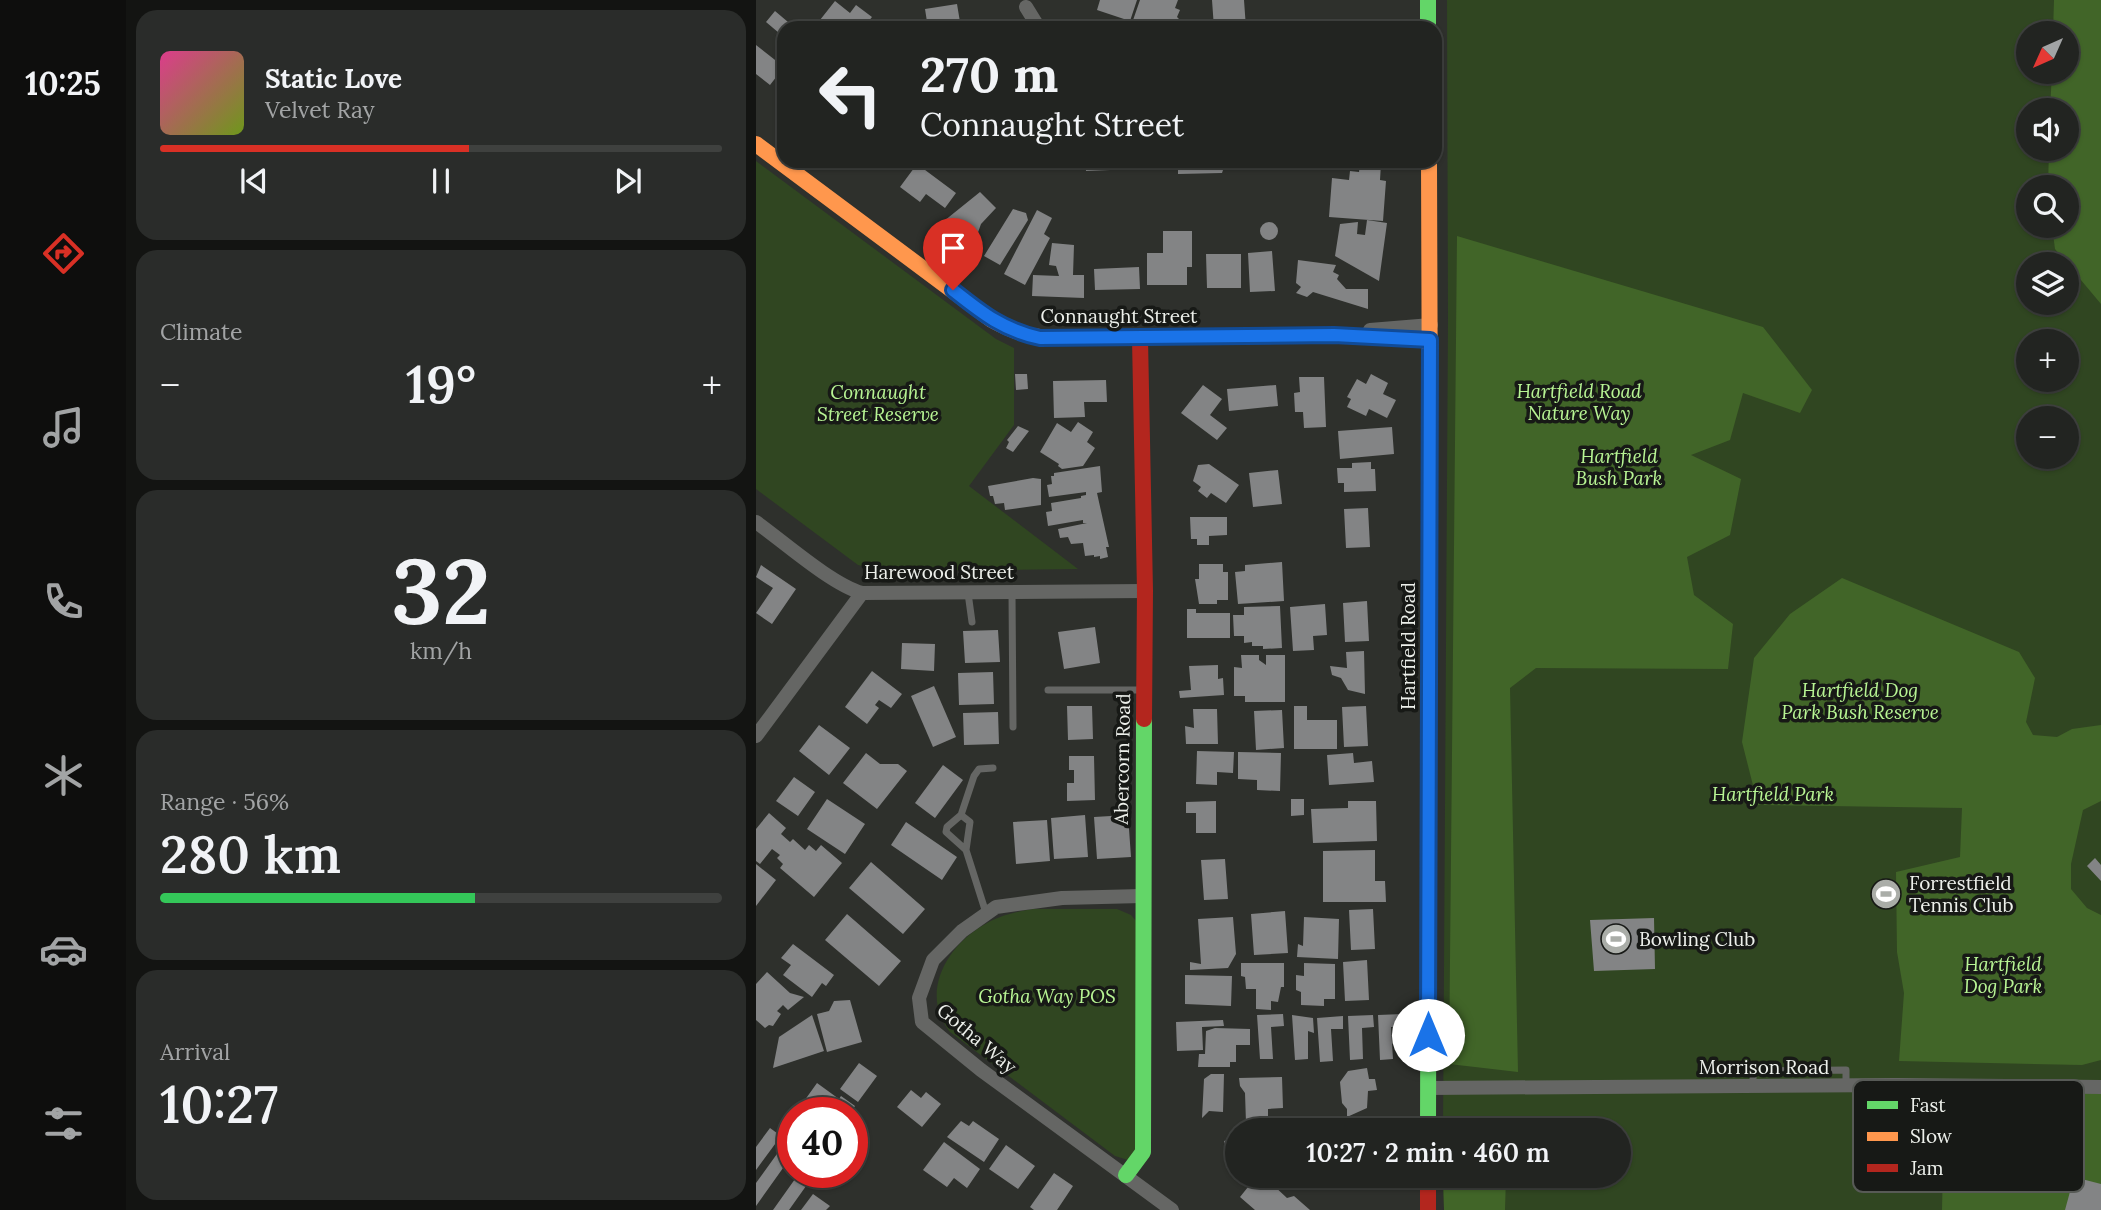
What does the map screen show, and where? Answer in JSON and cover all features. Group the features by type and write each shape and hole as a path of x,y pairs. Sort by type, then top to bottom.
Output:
{"street":[{"path":"1428,0 1428,21"},
{"path":"1026,7 1035,21"},
{"name":"Connaught Street","path":"756,145 777,161"},
{"name":"Connaught Street","path":"787,168 992,320 1016,333 1040,338 1140,339 1431,333"},
{"name":"Hartfield Road","path":"1428,1118 1431,333 1429,168"},
{"name":"Abercorn Road","path":"1126,1175 1143,1152 1145,591 1140,339"},
{"name":"Harewood Street","path":"756,522 835,580 850,590 862,593 1145,591"},
{"path":"756,736 862,593"},
{"name":"Gotha Way","path":"1142,896 1062,898 996,907 962,931 933,960 919,999 922,1022 981,1070 1172,1210"},
{"name":"Morrison Road","path":"1428,1088 1853,1086"},
{"path":"1427,1210 1428,1188"}],"lane":[{"path":"968,593 972,622"},
{"path":"1012,593 1013,727"},
{"path":"1048,691 1143,690"},
{"path":"966,850 946,832 947,827 961,815 974,776 979,769 993,768"},
{"path":"961,815 970,822 966,850 986,914"}],"green space":[{"name":"Hartfield Park","path":"1447,0 2101,0 2101,1210 1444,1210 1443,1188 1631,1188 1631,1118 1443,1118 1448,319"},
{"path":"2054,0 2101,0 2101,304 2079,278 2079,252 2058,252 2055,249 2054,238 2079,238 2079,175 2048,175 2049,161 2079,161 2079,98 2051,98 2051,84 2079,84 2079,21 2053,21"},
{"name":"Connaught Street Reserve","path":"756,161 996,339 1014,348 1014,425 969,486 1078,569 883,571 858,565 756,489"},
{"name":"Hartfield Road Nature Way","path":"1457,236 1763,327 1812,390 1800,413 1743,393 1730,440 1691,455 1741,479 1730,535 1687,557 1694,595 1733,624 1728,669 1536,668 1510,688 1518,1072 1449,1064"},
{"name":"Hartfield Dog Park Bush Reserve","path":"1842,578 2019,652 2035,678 2026,722 2033,735 2057,737 2072,729 2101,725 2101,801 2083,810 2071,864 2071,889 2087,908 2101,915 2101,1060 2082,1065 1899,1061 1904,993 1897,952 1896,872 1960,857 1962,808 1758,805 1742,742 1754,658 1790,614"},
{"name":"Gotha Way POS","path":"1033,909 1117,909 1131,915 1137,922 1138,1150 1128,1160 1115,1156 950,1032 941,1018 937,988 941,973 957,947 969,935 988,923 1006,915"},
{"path":"2084,1086 2101,1086 2101,1210 1942,1210 1942,1192 2084,1192"},
{"path":"1443,1188 1506,1188 1505,1210 1444,1210"}],"building":[{"path":"1100,0 1137,0 1130,21 1097,10"},
{"path":"1140,0 1178,0 1175,8 1180,10 1177,17 1181,21 1133,21"},
{"path":"1212,0 1244,0 1246,21 1214,21"},
{"path":"835,1 850,13 856,5 872,17 869,21 820,20"},
{"path":"957,4 960,21 927,21 925,9"},
{"path":"775,11 787,21 777,21 777,31 766,22"},
{"path":"756,45 777,62 777,76 770,85 756,74"},
{"path":"914,168 922,168 956,193 945,208 926,194 920,202 900,187"},
{"path":"1086,168 1110,170 1086,171"},
{"path":"1178,168 1224,168 1222,173 1178,174"},
{"path":"1359,168 1381,168 1380,180 1386,181 1383,221 1329,217 1332,178 1349,180 1350,171 1359,172"},
{"path":"980,192 996,208 981,224 976,238 959,237 944,221"},
{"path":"1013,209 1026,213 1028,220 1000,265 984,256"},
{"path":"1037,210 1052,218 1044,234 1050,238 1025,285 1004,274"},
{"path":"1367,220 1387,223 1379,281 1335,256 1340,224 1358,222 1357,234 1365,235"},
{"path":"1269,222 1275,225 1278,231 1275,237 1269,240 1263,237 1260,231 1263,225"},
{"path":"1163,231 1192,231 1192,267 1187,267 1187,285 1147,285 1147,253 1163,253"},
{"path":"1052,243 1074,245 1073,275 1084,275 1084,298 1032,296 1033,275 1059,276 1056,266 1049,265"},
{"path":"1272,251 1275,291 1250,292 1248,253"},
{"path":"1206,254 1241,254 1241,288 1207,288"},
{"path":"1298,260 1336,265 1333,272 1339,275 1337,279 1346,289 1368,289 1368,309 1313,292 1307,297 1296,293 1301,287 1296,283"},
{"path":"1139,267 1140,289 1095,290 1094,269"},
{"path":"1015,374 1027,374 1028,389 1016,390"},
{"path":"1371,374 1388,383 1383,394 1396,400 1387,418 1369,409 1366,416 1347,407 1351,399 1347,397 1357,379 1366,384"},
{"path":"1299,377 1324,377 1326,427 1304,428 1303,412 1295,412 1294,393 1300,392"},
{"path":"1106,380 1107,402 1084,402 1085,417 1054,418 1053,381"},
{"path":"1203,385 1222,399 1210,415 1227,428 1217,440 1181,413"},
{"path":"1276,385 1278,406 1229,411 1227,389"},
{"path":"1078,422 1093,432 1087,442 1095,448 1083,466 1062,469 1059,464 1040,452 1057,423 1071,432"},
{"path":"1018,426 1029,431 1013,452 1006,448 1009,442 1007,440"},
{"path":"1392,427 1394,454 1340,459 1338,431"},
{"path":"1371,462 1371,469 1375,469 1376,491 1344,492 1344,483 1338,483 1337,468 1352,468 1352,463"},
{"path":"1209,464 1239,485 1226,503 1211,493 1207,498 1198,491 1201,487 1193,481 1198,465"},
{"path":"1100,466 1102,492 1097,493 1109,547 1106,547 1108,557 1100,559 1100,556 1085,556 1083,543 1071,544 1068,537 1060,538 1058,529 1087,523 1083,523 1083,520 1048,526 1046,512 1052,511 1051,503 1086,495 1086,492 1049,497 1047,485 1052,484 1051,476 1054,476 1054,473"},
{"path":"1278,470 1282,504 1253,507 1249,473"},
{"path":"1041,479 1041,505 1005,510 1004,503 995,504 993,496 990,496 988,486"},
{"path":"1368,508 1370,547 1346,548 1344,509"},
{"path":"1190,517 1227,517 1227,535 1209,536 1209,545 1197,545 1197,539 1191,539"},
{"path":"1282,562 1284,601 1238,604 1235,572 1245,571 1245,565"},
{"path":"1199,564 1223,564 1223,572 1228,572 1228,600 1217,600 1217,604 1199,604 1195,579 1199,579"},
{"path":"761,565 796,589 772,624 756,613 773,588 756,577"},
{"path":"1367,601 1369,641 1345,642 1343,603"},
{"path":"1325,604 1327,635 1313,636 1314,650 1293,651 1290,607"},
{"path":"1280,606 1282,648 1263,649 1263,646 1252,646 1252,642 1244,643 1244,636 1234,636 1233,615 1244,615 1244,607"},
{"path":"1187,609 1196,609 1196,613 1230,613 1230,638 1187,638"},
{"path":"1095,627 1100,663 1064,669 1058,632"},
{"path":"998,630 1000,662 965,663 963,631"},
{"path":"902,643 935,644 934,671 901,669"},
{"path":"1364,651 1365,694 1348,690 1341,678 1332,675 1330,666 1347,668 1346,652"},
{"path":"1241,655 1259,655 1259,660 1266,665 1266,655 1285,655 1285,702 1245,702 1245,696 1234,696 1234,667 1242,668"},
{"path":"1218,665 1218,679 1223,678 1224,695 1180,698 1179,691 1191,690 1189,666"},
{"path":"872,671 902,694 891,708 879,700 875,705 879,708 867,724 845,707"},
{"path":"993,672 994,704 959,705 958,673"},
{"path":"934,686 956,737 933,747 911,696"},
{"path":"1067,706 1092,706 1093,739 1068,740"},
{"path":"1294,706 1307,706 1307,720 1337,720 1337,749 1294,749"},
{"path":"1366,706 1368,746 1344,747 1342,707"},
{"path":"1193,709 1217,709 1218,744 1186,744 1185,726 1194,728"},
{"path":"1282,710 1284,748 1256,750 1254,711"},
{"path":"998,712 999,744 964,745 963,713"},
{"path":"819,725 850,748 829,775 799,751"},
{"path":"1197,751 1234,752 1233,773 1217,772 1217,785 1196,784"},
{"path":"1238,752 1281,753 1280,791 1257,790 1257,780 1238,779"},
{"path":"866,753 880,764 898,764 907,771 877,809 843,783"},
{"path":"1353,753 1354,763 1372,761 1374,782 1329,785 1327,755"},
{"path":"1069,756 1094,756 1095,800 1067,801 1067,783 1074,783 1074,770 1069,770"},
{"path":"943,765 963,780 935,818 915,803"},
{"path":"794,777 815,792 798,816 776,801"},
{"path":"827,799 865,824 845,854 807,829"},
{"path":"1291,799 1304,799 1304,815 1291,816"},
{"path":"1216,801 1216,833 1196,833 1196,813 1186,813 1186,802"},
{"path":"1348,801 1376,801 1377,841 1313,843 1311,809 1348,808"},
{"path":"769,813 786,828 781,834 790,842 793,839 805,850 809,845 816,851 821,845 842,863 814,897 780,868 783,864 777,858 780,855 772,849 760,864 756,861 756,829"},
{"path":"1085,815 1088,857 1054,859 1051,818"},
{"path":"1128,815 1131,857 1097,859 1094,817"},
{"path":"1047,820 1050,861 1016,864 1013,822"},
{"path":"906,822 957,857 942,880 891,845"},
{"path":"1375,850 1375,881 1385,881 1386,902 1323,902 1323,851"},
{"path":"2095,858 2101,865 2101,881 2087,866"},
{"path":"1225,859 1228,899 1204,900 1201,860"},
{"path":"871,862 925,909 903,934 849,888"},
{"path":"756,864 776,880 756,906"},
{"path":"1373,909 1375,949 1351,950 1349,910"},
{"path":"1285,911 1288,953 1254,955 1251,914"},
{"path":"847,914 901,961 879,986 825,940"},
{"path":"1233,917 1236,954 1228,968 1190,970 1190,962 1201,964 1198,919"},
{"path":"1304,917 1339,919 1338,959 1297,957 1298,944 1303,946"},
{"path":"1654,918 1655,969 1594,971 1590,920"},
{"path":"793,944 834,975 826,986 822,983 812,997 783,975 791,965 781,958"},
{"path":"1367,960 1369,1000 1345,1001 1343,962"},
{"path":"1241,963 1284,963 1284,987 1281,987 1278,1002 1271,1001 1271,1010 1256,1009 1256,989 1246,989 1245,977 1241,976"},
{"path":"1304,963 1335,964 1335,999 1324,999 1324,1006 1301,1005 1301,992 1296,990 1296,975 1304,976"},
{"path":"767,972 790,993 804,997 788,1010 783,1005 777,1011 781,1014 773,1026 765,1028 756,1020 756,984"},
{"path":"1185,975 1232,976 1231,1006 1185,1004"},
{"path":"850,1000 862,1042 827,1052 817,1014 829,1011 834,1001"},
{"path":"1283,1014 1284,1026 1271,1027 1273,1059 1260,1059 1257,1015"},
{"path":"1403,1014 1404,1027 1391,1027 1393,1059 1380,1060 1378,1015"},
{"path":"812,1015 824,1051 773,1068 779,1037"},
{"path":"1292,1015 1313,1018 1314,1033 1308,1031 1308,1059 1295,1060"},
{"path":"1373,1015 1374,1027 1362,1028 1363,1059 1350,1060 1348,1016"},
{"path":"1343,1016 1343,1029 1331,1029 1333,1061 1320,1062 1317,1018"},
{"path":"1223,1020 1224,1026 1202,1027 1203,1050 1177,1051 1176,1022"},
{"path":"1215,1028 1250,1029 1250,1045 1236,1045 1236,1062 1230,1062 1230,1067 1198,1067 1199,1054 1205,1054 1206,1031"},
{"path":"859,1063 877,1076 862,1097 851,1097 840,1089"},
{"path":"1367,1068 1369,1079 1375,1079 1377,1090 1368,1091 1367,1108 1347,1117 1347,1109 1342,1103 1340,1082 1348,1071"},
{"path":"1211,1074 1224,1074 1223,1112 1209,1111 1202,1118 1204,1079"},
{"path":"1282,1077 1283,1108 1268,1109 1268,1118 1246,1118 1245,1093 1239,1078"},
{"path":"817,1083 836,1097 807,1097"},
{"path":"911,1090 921,1098 926,1092 941,1104 922,1127 897,1107"},
{"path":"961,1121 969,1126 973,1121 999,1139 984,1162 947,1137"},
{"path":"770,1128 777,1133 777,1141 756,1170 756,1147"},
{"path":"944,1142 980,1169 967,1188 954,1178 947,1187 923,1170"},
{"path":"1006,1145 1035,1166 1018,1189 989,1169"},
{"path":"777,1154 777,1176 756,1206 756,1183"},
{"path":"1054,1173 1073,1186 1057,1210 1034,1210 1030,1207"},
{"path":"2084,1180 2101,1184 2101,1210 2065,1210 2070,1192 2084,1192"},
{"path":"789,1188 805,1188 789,1210 773,1210"},
{"path":"1247,1188 1276,1188 1287,1198 1294,1196 1310,1210 1255,1210 1240,1197"},
{"path":"813,1194 830,1206 826,1210 801,1210"}],"traffic: fast":[{"path":"1428,0 1428,21"},
{"path":"1079,338 1334,335 1430,340"},
{"path":"1126,1175 1143,1152 1144,719"},
{"path":"1428,1118 1429,723"}],"traffic: slow":[{"path":"756,144 777,160"},
{"path":"788,168 992,320 1034,336 1079,338"},
{"path":"1429,168 1430,456"}],"traffic: jam":[{"path":"1140,339 1145,591 1144,719"},
{"path":"1429,723 1430,456"},
{"path":"1428,1188 1428,1210"}],"place":[{"name":"Forrestfield Tennis Club","path":"1886,894"},
{"name":"Bowling Club","path":"1616,939"}],"route":[{"path":"953,290 992,320 1016,333 1040,338 1334,335 1430,340 1428,1035"}],"park label":[{"name":"Hartfield Bush Park","path":"1619,467"},
{"name":"Hartfield Dog Park","path":"2003,975"}]}
